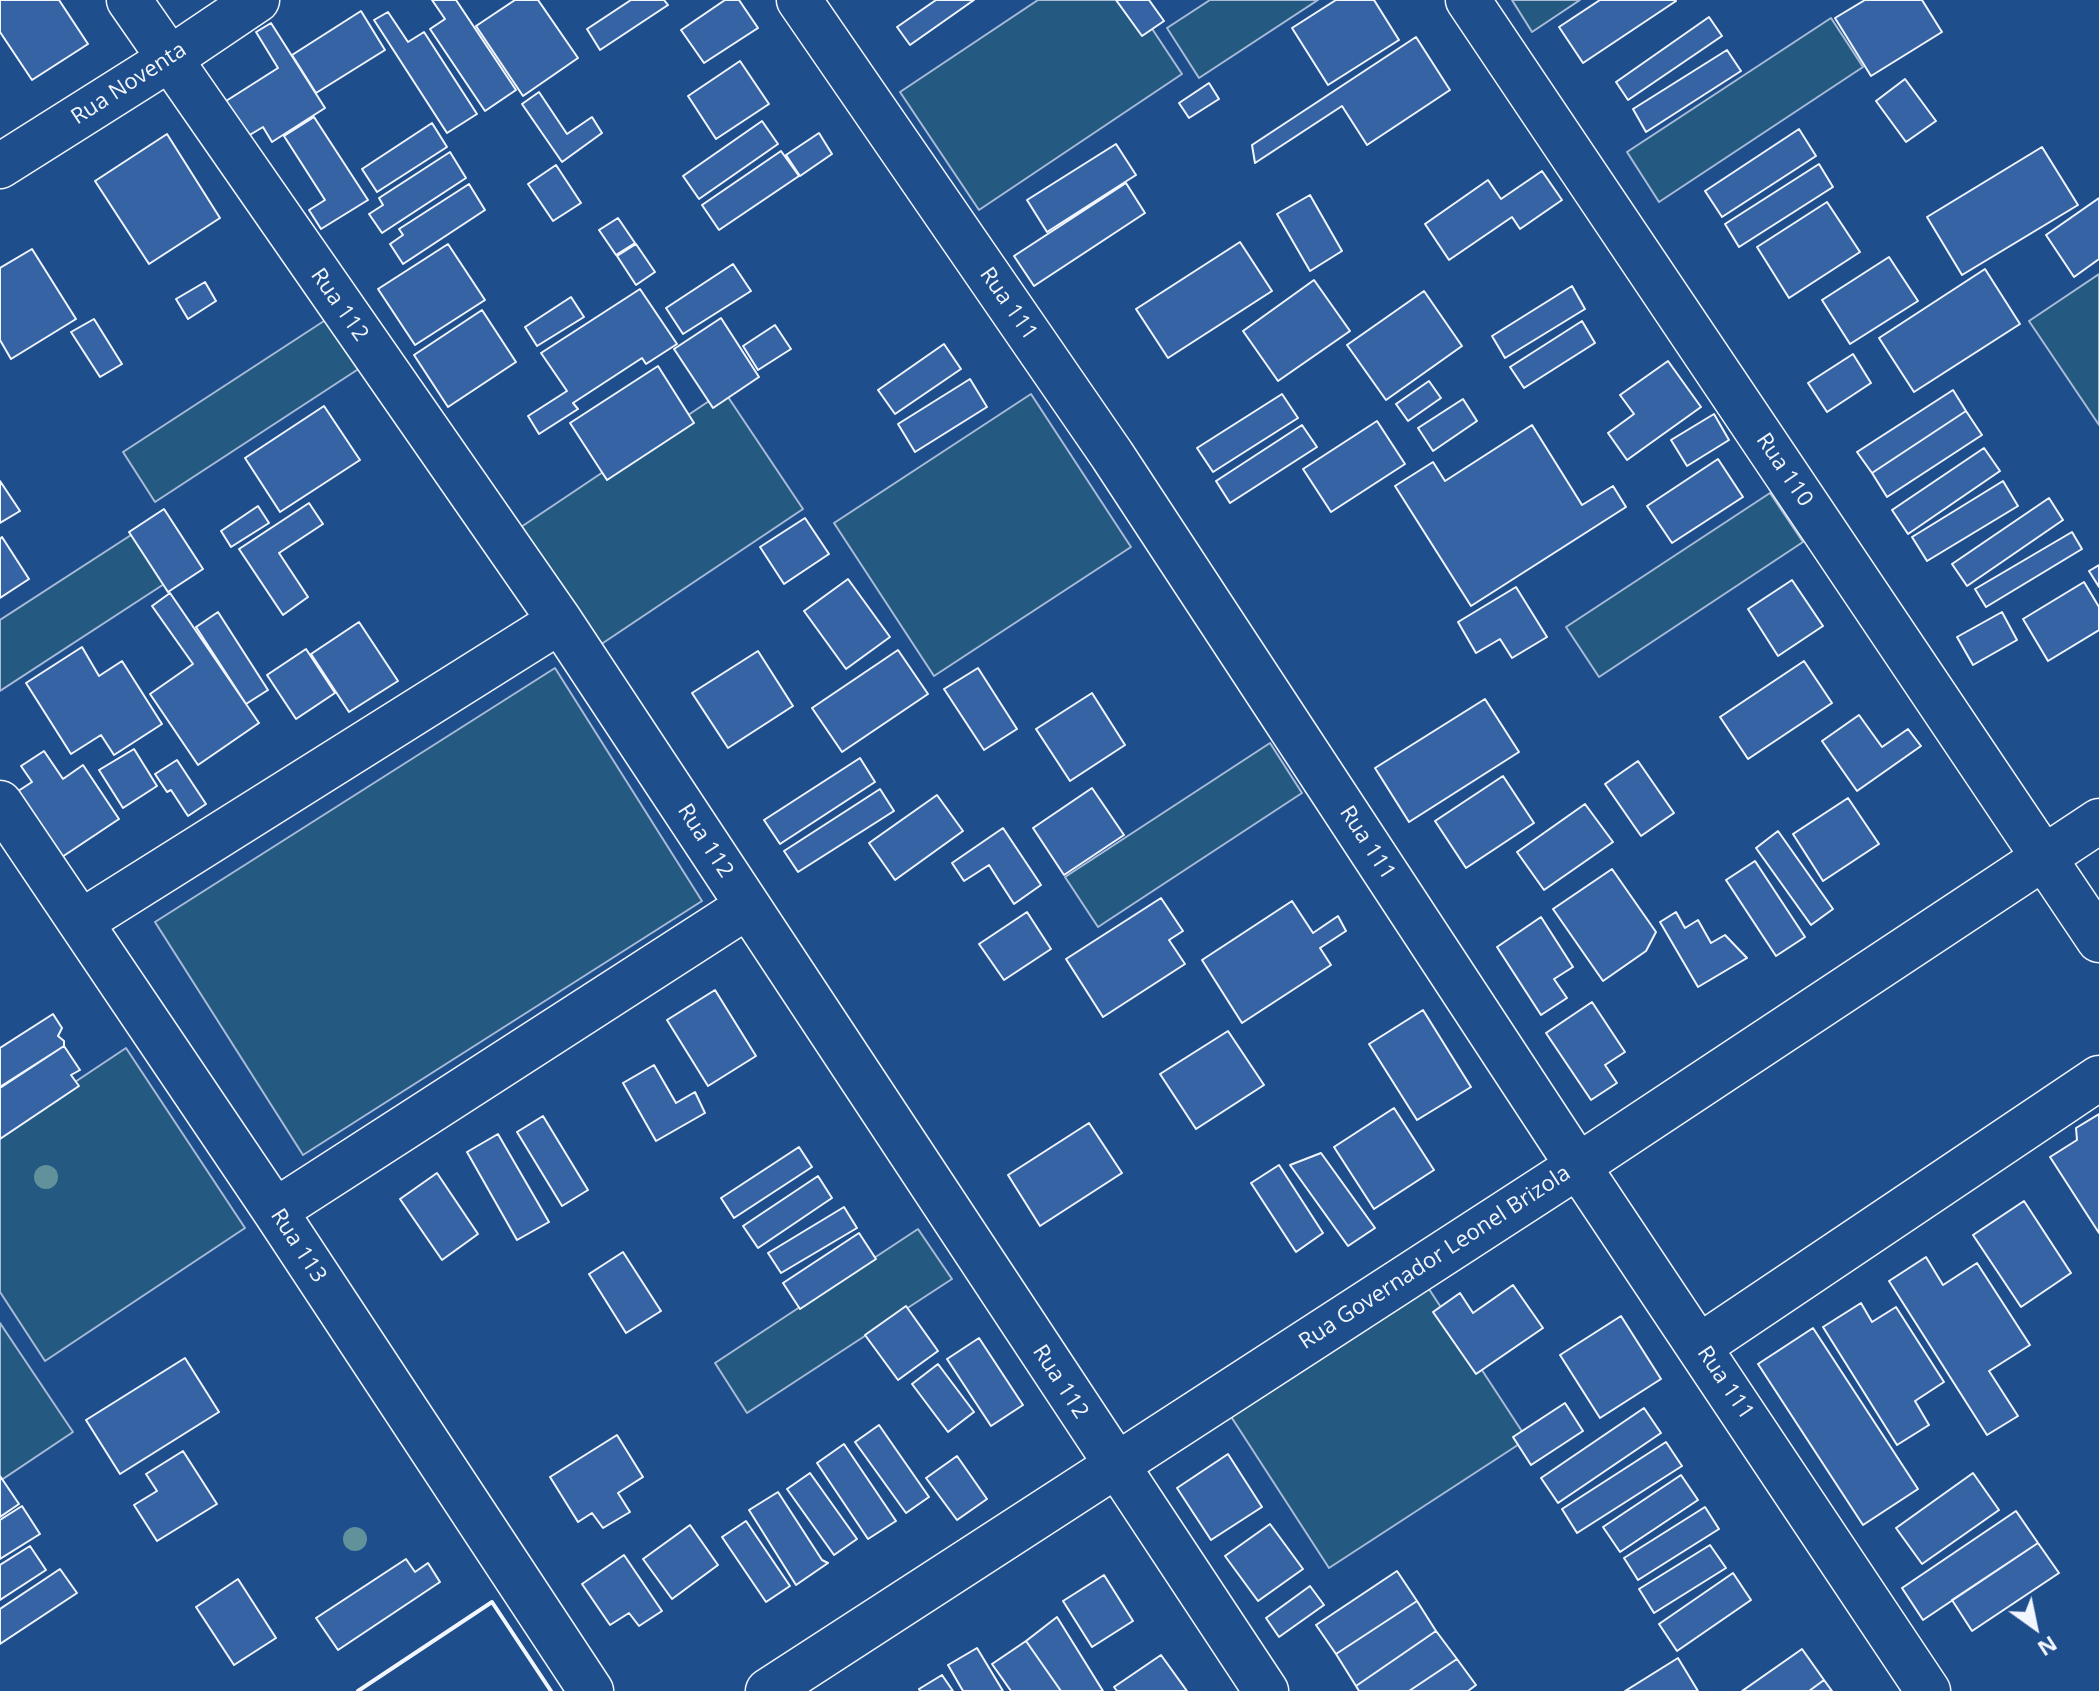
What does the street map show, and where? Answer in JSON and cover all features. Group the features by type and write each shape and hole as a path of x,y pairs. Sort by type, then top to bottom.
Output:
{"street":[{"name":"Rua 112","path":"129,0 560,621 1266,1691"},
{"name":"Rua Noventa","path":"0,166 257,0"},
{"name":"Rua 111","path":"799,0 1112,455 1578,1166 1928,1691"},
{"name":"Rua 110","path":"1468,0 2099,940"},
{"path":"81,922 560,621"},
{"name":"Rua 113","path":"0,803 275,1211 591,1691"},
{"name":"Rua Governador Leonel Brizola","path":"768,1691 1578,1166 2099,821"},
{"path":"275,1211 748,906"},
{"path":"1700,1346 2099,1078"}],"shaded area":[{"path":"1038,0 1133,0 1182,74 979,210 900,92"},
{"path":"1210,0 1318,0 1199,78 1167,28"},
{"path":"1512,0 1580,0 1532,32"},
{"path":"1831,18 1863,67 1659,202 1627,152"},
{"path":"2099,274 2099,425 2029,321"},
{"path":"327,319 360,368 155,502 123,452"},
{"path":"724,391 803,509 600,645 521,527"},
{"path":"1031,394 1131,547 934,676 834,523"},
{"path":"1770,493 1803,542 1599,677 1566,627"},
{"path":"148,524 181,573 0,691 0,620"},
{"path":"555,668 702,901 303,1155 155,922"},
{"path":"1270,743 1302,793 1098,927 1065,877"},
{"path":"126,1048 245,1228 45,1361 0,1292 0,1132"},
{"path":"918,1229 952,1279 747,1413 715,1363"},
{"path":"1427,1286 1527,1439 1329,1568 1230,1415"},
{"path":"0,1323 73,1432 0,1481"}],"building":[{"path":"0,0 59,0 88,44 32,80 0,32"},
{"path":"432,0 456,0 516,90 485,111 430,29 445,19"},
{"path":"515,0 538,0 578,58 523,96 476,26"},
{"path":"631,0 664,0 668,5 600,50 587,29"},
{"path":"725,0 739,0 758,28 704,63 681,30"},
{"path":"936,0 974,0 910,45 897,27"},
{"path":"1116,0 1149,0 1164,21 1142,36"},
{"path":"1336,0 1374,0 1399,40 1328,85 1292,28"},
{"path":"1600,0 1676,1 1583,63 1559,27"},
{"path":"1865,0 1922,0 1942,32 1871,76 1835,18"},
{"path":"361,11 385,50 316,93 292,55"},
{"path":"388,12 408,42 424,32 477,114 447,133 374,20"},
{"path":"1709,17 1722,36 1628,100 1616,82"},
{"path":"271,23 325,108 272,142 263,127 248,136 226,101 278,68 256,32"},
{"path":"1416,37 1450,90 1367,145 1342,106 1255,163 1252,145"},
{"path":"1727,50 1741,71 1646,132 1633,109"},
{"path":"740,61 769,104 716,139 688,96"},
{"path":"1905,79 1936,121 1906,142 1876,101"},
{"path":"1209,83 1219,99 1189,118 1179,103"},
{"path":"539,92 567,134 592,117 602,133 562,162 522,104"},
{"path":"314,117 368,200 321,229 309,210 325,200 284,136"},
{"path":"762,121 778,144 699,199 683,176"},
{"path":"432,123 447,147 377,192 362,169"},
{"path":"1799,129 1816,156 1722,217 1705,191"},
{"path":"819,133 832,154 800,176 786,155"},
{"path":"167,134 220,218 149,264 95,181"},
{"path":"1116,144 1136,175 1047,232 1027,200"},
{"path":"2042,147 2078,205 1962,275 1927,217"},
{"path":"781,151 799,176 719,230 702,205"},
{"path":"450,152 466,178 382,233 369,214 383,205 379,198"},
{"path":"1819,164 1833,187 1739,247 1725,224"},
{"path":"556,165 581,203 553,221 528,184"},
{"path":"1542,171 1562,200 1520,229 1512,217 1449,260 1425,224 1488,180 1501,199"},
{"path":"1126,183 1145,213 1034,286 1014,256"},
{"path":"469,184 485,210 403,264 390,244 403,235 399,229"},
{"path":"1310,195 1342,251 1310,271 1277,214"},
{"path":"2099,198 2099,259 2074,277 2046,235"},
{"path":"1827,202 1860,252 1789,298 1757,247"},
{"path":"618,218 635,243 616,255 599,230"},
{"path":"1240,242 1272,291 1168,358 1136,309"},
{"path":"448,244 485,300 415,345 378,289"},
{"path":"636,244 655,272 636,285 617,256"},
{"path":"32,249 76,319 11,359 0,340 0,268"},
{"path":"1889,257 1918,301 1850,344 1822,300"},
{"path":"733,264 751,291 683,334 666,308"},
{"path":"1985,269 2020,324 1914,392 1879,338"},
{"path":"1314,280 1350,331 1278,381 1243,331"},
{"path":"205,282 216,301 188,319 176,299"},
{"path":"1572,286 1585,309 1505,358 1492,336"},
{"path":"640,289 677,344 646,364 642,358 573,403 578,409 539,434 528,416 567,391 541,353"},
{"path":"1424,291 1462,346 1386,400 1347,345"},
{"path":"571,297 584,317 537,346 525,327"},
{"path":"482,310 516,362 448,407 414,355"},
{"path":"721,318 759,377 713,408 674,349"},
{"path":"94,319 122,364 100,377 71,332"},
{"path":"1582,321 1595,343 1524,388 1510,367"},
{"path":"775,325 791,349 758,370 743,346"},
{"path":"944,344 961,369 895,414 878,390"},
{"path":"1853,354 1871,383 1827,412 1808,383"},
{"path":"1668,361 1701,407 1627,460 1608,433 1634,414 1620,395"},
{"path":"658,366 694,423 607,480 570,423"},
{"path":"970,379 987,407 915,452 898,424"},
{"path":"1429,381 1441,398 1408,421 1396,404"},
{"path":"1953,390 1966,411 1872,473 1857,452"},
{"path":"1282,394 1298,418 1213,472 1197,448"},
{"path":"1463,399 1477,421 1433,451 1418,428"},
{"path":"324,406 360,460 280,512 245,458"},
{"path":"1966,411 1982,435 1887,497 1872,473"},
{"path":"1714,414 1729,440 1687,466 1671,440"},
{"path":"1377,421 1405,464 1331,512 1303,469"},
{"path":"1302,425 1317,447 1230,503 1216,481"},
{"path":"1532,425 1582,505 1613,486 1626,507 1471,606 1395,486 1433,462 1445,481"},
{"path":"1984,448 2000,471 1908,534 1892,510"},
{"path":"1718,459 1743,497 1672,543 1647,506"},
{"path":"0,481 20,511 0,523"},
{"path":"2003,481 2018,506 1927,561 1912,537"},
{"path":"2049,498 2063,520 1967,586 1952,564"},
{"path":"309,503 323,524 279,553 308,597 283,615 239,549"},
{"path":"258,506 269,523 231,547 221,531"},
{"path":"164,509 203,569 168,592 129,532"},
{"path":"805,518 829,554 784,584 760,547"},
{"path":"2072,532 2082,549 1986,607 1975,589"},
{"path":"2,537 29,579 0,598 0,539"},
{"path":"2099,565 2099,587 2089,571"},
{"path":"848,579 890,637 846,669 804,611"},
{"path":"1792,580 1823,626 1778,656 1748,609"},
{"path":"2084,582 2099,607 2099,630 2048,661 2023,619"},
{"path":"1516,587 1547,637 1512,658 1500,639 1476,653 1458,622"},
{"path":"170,593 259,723 198,765 150,694 193,664 152,606"},
{"path":"218,612 268,690 246,704 196,627"},
{"path":"2002,612 2017,640 1973,665 1957,637"},
{"path":"359,622 398,681 349,712 311,654"},
{"path":"82,647 99,676 122,661 162,724 114,755 101,735 71,754 26,683"},
{"path":"306,649 335,693 296,719 267,675"},
{"path":"898,650 928,694 842,752 812,708"},
{"path":"758,651 793,706 728,748 692,693"},
{"path":"1804,661 1832,703 1748,759 1720,717"},
{"path":"978,668 1017,729 984,750 944,689"},
{"path":"1092,693 1125,745 1070,781 1036,729"},
{"path":"1485,699 1519,752 1409,822 1375,768"},
{"path":"1859,715 1882,747 1908,729 1921,746 1857,791 1822,741"},
{"path":"134,749 157,786 123,808 99,770"},
{"path":"44,751 63,779 83,765 119,819 53,863 9,797 32,782 21,766"},
{"path":"860,758 875,782 780,844 764,820"},
{"path":"177,760 206,804 188,816 171,790 167,792 155,774"},
{"path":"1638,761 1674,813 1641,836 1605,784"},
{"path":"1503,776 1534,823 1466,868 1435,821"},
{"path":"1092,788 1124,835 1064,875 1033,828"},
{"path":"880,789 894,811 798,872 784,851"},
{"path":"937,795 963,831 895,880 869,843"},
{"path":"1848,798 1879,844 1823,881 1793,834"},
{"path":"1585,804 1613,842 1544,890 1517,852"},
{"path":"1003,828 1041,885 1014,904 989,865 964,881 952,863"},
{"path":"1778,831 1833,909 1811,925 1756,848"},
{"path":"1755,861 1805,937 1776,956 1726,880"},
{"path":"1612,869 1656,932 1646,951 1603,981 1553,909"},
{"path":"1161,898 1183,931 1169,940 1185,964 1103,1017 1066,959"},
{"path":"1292,901 1313,933 1338,916 1346,931 1320,948 1331,965 1242,1023 1202,960"},
{"path":"1027,912 1051,949 1004,980 979,944"},
{"path":"1676,912 1685,928 1698,920 1711,943 1725,935 1747,958 1698,987 1660,922"},
{"path":"1541,917 1573,967 1554,979 1567,998 1541,1015 1497,947"},
{"path":"715,990 756,1056 708,1086 667,1020"},
{"path":"1592,1002 1625,1052 1605,1065 1617,1083 1591,1100 1546,1033"},
{"path":"1423,1010 1471,1087 1417,1120 1369,1044"},
{"path":"53,1014 62,1028 58,1036 64,1041 64,1046 0,1087 0,1048"},
{"path":"1228,1031 1264,1085 1196,1129 1160,1074"},
{"path":"64,1046 80,1070 71,1075 79,1086 0,1139 0,1088"},
{"path":"654,1065 676,1103 695,1092 705,1113 656,1141 623,1083"},
{"path":"1394,1108 1434,1170 1374,1209 1334,1147"},
{"path":"2099,1114 2099,1233 2050,1157 2077,1140 2076,1128"},
{"path":"543,1116 588,1190 562,1206 517,1132"},
{"path":"1089,1123 1122,1173 1040,1226 1008,1175"},
{"path":"498,1134 549,1222 517,1240 467,1152"},
{"path":"799,1147 812,1167 734,1218 721,1198"},
{"path":"1321,1153 1375,1228 1348,1246 1290,1165"},
{"path":"1279,1165 1323,1233 1296,1252 1251,1183"},
{"path":"437,1173 478,1234 442,1260 400,1199"},
{"path":"818,1176 832,1198 758,1248 743,1226"},
{"path":"2024,1201 2071,1273 2021,1307 1973,1235"},
{"path":"844,1207 857,1228 781,1273 768,1253"},
{"path":"859,1233 876,1259 800,1309 783,1283"},
{"path":"623,1252 661,1311 626,1333 589,1274"},
{"path":"1926,1257 1943,1285 1977,1263 2030,1345 1989,1371 2018,1416 1987,1435 1889,1281"},
{"path":"1513,1285 1543,1328 1476,1374 1433,1312 1460,1293 1473,1313"},
{"path":"1861,1303 1872,1322 1896,1307 1944,1382 1915,1401 1929,1425 1897,1445 1823,1327"},
{"path":"906,1306 938,1351 898,1380 865,1335"},
{"path":"1621,1316 1661,1379 1600,1418 1560,1355"},
{"path":"1813,1328 1918,1489 1863,1525 1758,1364"},
{"path":"979,1338 1023,1405 991,1426 947,1359"},
{"path":"185,1358 219,1412 120,1474 86,1420"},
{"path":"938,1364 974,1412 948,1432 912,1384"},
{"path":"1565,1403 1583,1431 1531,1465 1513,1437"},
{"path":"1644,1408 1661,1433 1558,1503 1541,1478"},
{"path":"879,1425 929,1497 906,1513 855,1442"},
{"path":"617,1435 643,1477 618,1493 630,1512 603,1528 592,1513 578,1522 550,1477"},
{"path":"1666,1442 1682,1466 1577,1533 1562,1509"},
{"path":"844,1444 896,1521 868,1539 817,1463"},
{"path":"183,1451 217,1504 157,1541 134,1505 157,1491 146,1474"},
{"path":"1228,1454 1262,1507 1211,1540 1177,1488"},
{"path":"957,1456 987,1499 957,1520 926,1478"},
{"path":"810,1473 857,1539 834,1555 787,1489"},
{"path":"1973,1473 1999,1510 1922,1564 1896,1528"},
{"path":"1681,1475 1698,1500 1620,1552 1603,1527"},
{"path":"0,1476 19,1504 0,1517"},
{"path":"778,1492 822,1560 828,1563 796,1585 749,1510"},
{"path":"22,1506 40,1534 0,1559 0,1520"},
{"path":"1705,1507 1719,1529 1638,1580 1624,1558"},
{"path":"2016,1511 2038,1543 1923,1620 1902,1588"},
{"path":"746,1521 790,1586 766,1602 722,1537"},
{"path":"1270,1524 1303,1569 1258,1601 1225,1556"},
{"path":"690,1525 718,1565 672,1599 643,1559"},
{"path":"2038,1543 2059,1573 1972,1631 1952,1600"},
{"path":"1710,1545 1726,1568 1654,1613 1639,1589"},
{"path":"30,1546 46,1570 0,1600 0,1565"},
{"path":"624,1555 662,1611 639,1626 629,1613 610,1625 582,1584"},
{"path":"406,1559 415,1572 428,1563 440,1582 338,1650 316,1618"},
{"path":"60,1569 77,1593 0,1644 0,1609"},
{"path":"1397,1571 1417,1601 1336,1654 1316,1625"},
{"path":"1733,1573 1751,1600 1677,1651 1659,1624"},
{"path":"1104,1575 1133,1621 1092,1647 1063,1601"},
{"path":"238,1579 276,1638 234,1665 196,1607"},
{"path":"1310,1586 1324,1605 1279,1637 1266,1618"},
{"path":"1417,1601 1436,1631 1356,1686 1336,1654"},
{"path":"1057,1617 1103,1691 1061,1691 1026,1641"},
{"path":"1436,1631 1457,1659 1409,1691 1359,1691 1356,1686"},
{"path":"1026,1641 1061,1691 1011,1691 992,1664"},
{"path":"977,1648 1003,1691 963,1691 948,1665"},
{"path":"1802,1649 1824,1680 1809,1691 1742,1691"},
{"path":"1161,1655 1187,1691 1117,1691 1114,1687"},
{"path":"1678,1658 1698,1691 1625,1691"},
{"path":"1457,1659 1476,1685 1468,1691 1409,1691"},
{"path":"942,1675 953,1691 920,1691 919,1689"},
{"path":"1824,1680 1832,1691 1809,1691"}],"wall":[{"path":"358,1691 492,1602 551,1691"}]}
